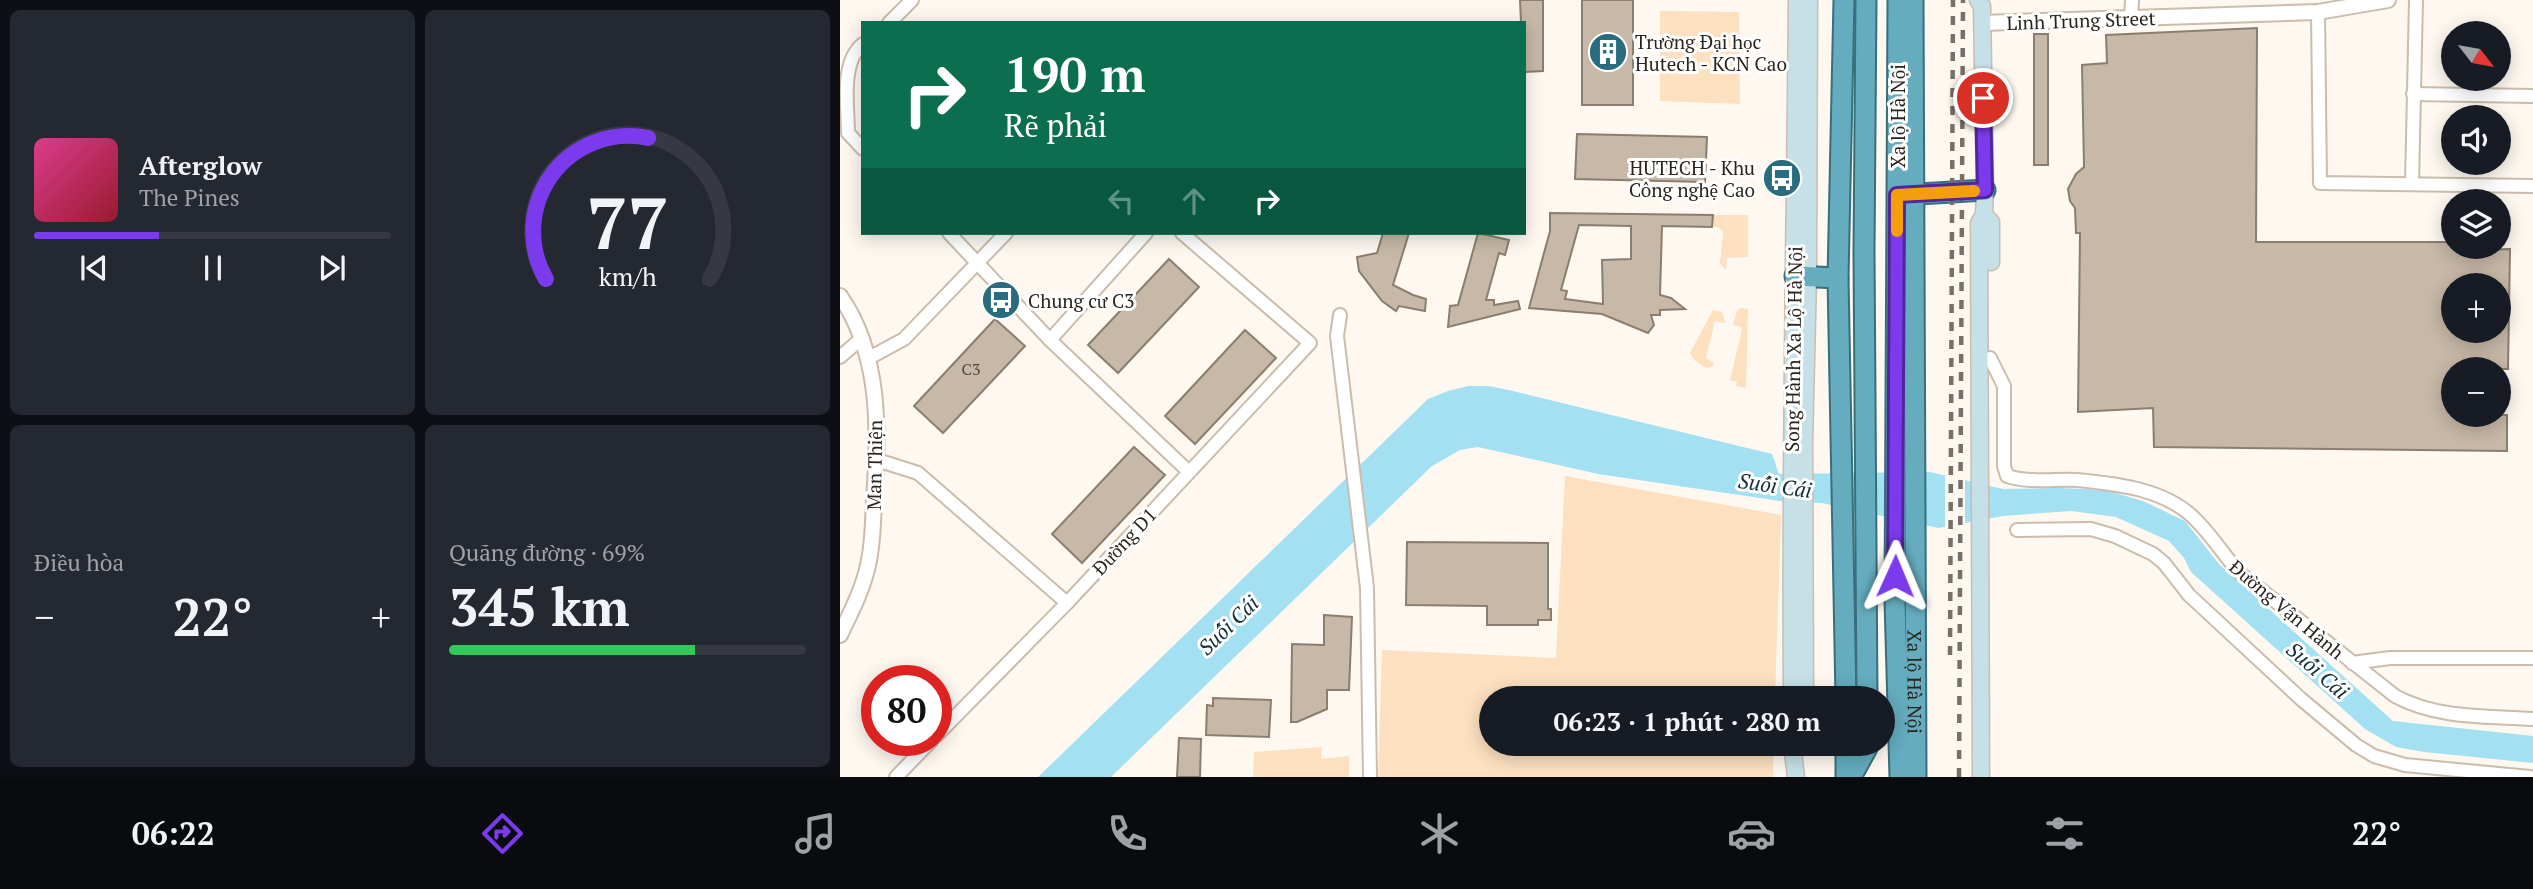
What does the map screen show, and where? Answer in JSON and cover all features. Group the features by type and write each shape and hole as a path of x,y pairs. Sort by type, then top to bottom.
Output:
{"highway":[{"path":"1844,0 1838,278 1846,686"},
{"name":"Xa lộ Hà Nội","path":"1866,0 1867,686"},
{"name":"Xa lộ Hà Nội","path":"1898,0 1905,195 1906,429 1900,777"},
{"name":"Xa lộ Hà Nội","path":"1905,195 1913,0"},
{"path":"1905,195 1985,190"},
{"path":"1802,277 1838,278"},
{"name":"Xa lộ Hà Nội","path":"1905,601 1916,777"},
{"path":"1847,756 1849,777"},
{"path":"1849,777 1861,756"},
{"path":"1867,756 1867,777"}],"main road":[{"name":"Song Hành Xa Lộ Hà Nội","path":"1797,0 1802,277"},
{"name":"Song Hành Xa Lộ Hà Nội","path":"1804,686 1798,606 1797,445 1809,0"},
{"path":"1981,777 1985,588 1985,446 1979,223 1984,215 1985,190 1982,7"},
{"path":"1984,215 1991,222 1990,358 1985,446"},
{"path":"1985,588 1990,777"},
{"name":"Song Hành Xa Lộ Hà Nội","path":"1793,686 1798,606"},
{"path":"1794,756 1796,774"},
{"path":"1796,774 1801,756"}],"street":[{"path":"891,21 912,0"},
{"path":"2131,18 2132,0"},
{"name":"Linh Trung Street","path":"1982,7 2131,18 2318,12 2388,0"},
{"path":"2412,184 2416,0"},
{"path":"2318,12 2320,183 2533,186"},
{"path":"861,47 849,62 848,133 861,147"},
{"path":"2413,94 2533,96"},
{"path":"950,235 1050,340 1189,472"},
{"path":"869,358 904,340 1004,235"},
{"path":"1050,340 1144,235"},
{"name":"Đường D1","path":"952,720 1067,603 1310,343 1184,235"},
{"name":"Man Thiện","path":"840,296 849,310 869,358 875,407 877,460 869,564 857,599 840,635"},
{"path":"1340,315 1337,337 1367,588 1370,777"},
{"path":"840,357 862,338"},
{"name":"Đường Vận Hành","path":"1990,358 2004,386 2004,466 2007,476 2111,483 2153,494 2177,505 2195,518 2241,574 2395,696 2428,710 2533,719"},
{"path":"877,460 918,472 1067,603"},
{"path":"2017,530 2091,529 2115,536 2153,554 2164,563 2189,596 2301,699 2356,745 2374,756 2405,765 2530,777"},
{"path":"2352,663 2390,658 2533,658"},
{"path":"897,777 917,756"}],"shaded area":[{"path":"1660,11 1739,12 1740,104 1660,101"},
{"path":"1713,215 1748,215 1748,257 1727,258 1726,270 1720,264 1723,232 1718,227 1712,227"},
{"path":"1741,308 1748,309 1746,388 1736,386 1737,382 1730,380 1742,330 1741,327 1733,325 1737,311"},
{"path":"1713,310 1722,312 1725,322 1715,321 1706,358 1714,363 1712,367 1706,368 1694,360 1690,353"},
{"path":"1565,476 1781,515 1775,686 1479,686 1479,756 1774,756 1773,777 1378,777 1382,650 1556,658"},
{"path":"1322,747 1321,759 1349,756 1349,777 1253,777 1254,752"}],"water":[{"name":"Suối Cái","path":"1468,386 1509,390 1772,454 1779,474 1930,472 2003,489 2105,490 2143,501 2185,521 2219,564 2393,721 2533,736 2533,763 2396,747 2365,729 2191,572 2184,558 2169,541 2116,517 2071,511 2003,516 1938,528 1822,503 1786,502 1598,474 1478,447 1460,450 1432,466 1111,777 1038,777 1428,399"}],"pier":[{"path":"1945,472 1965,477 1965,526 1945,530"}],"building":[{"path":"1520,0 1543,0 1543,71 1526,72 1526,21 1521,21"},
{"name":"Trường Đại học Hutech - KCN Cao","path":"1582,0 1633,0 1633,105 1582,105"},
{"path":"2257,28 2256,242 2441,242 2441,259 2510,259 2510,273 2441,273 2441,343 2508,343 2508,357 2441,357 2441,427 2507,427 2507,451 2154,447 2153,408 2078,412 2080,233 2076,233 2075,208 2070,201 2068,189 2076,174 2084,167 2082,65 2107,63 2106,35"},
{"path":"2034,34 2048,34 2048,165 2034,165"},
{"path":"1577,134 1707,137 1705,182 1575,179"},
{"path":"1550,213 1713,215 1712,227 1662,226 1660,295 1671,298 1685,309 1660,310 1660,315 1651,315 1654,325 1648,333 1602,314 1529,308 1550,231","holes":["1579,225 1631,226 1631,259 1602,260 1603,304 1565,299 1567,291 1561,290"]},
{"path":"1382,235 1408,235 1393,285 1426,299 1425,311 1399,306 1396,311 1382,301 1359,271 1357,257 1377,253"},
{"path":"1477,235 1509,240 1505,255 1499,253 1486,300 1494,300 1494,305 1518,301 1520,309 1448,327 1450,306 1458,305"},
{"path":"1169,259 1199,287 1118,373 1088,345"},
{"path":"995,319 1025,346 943,433 914,406"},
{"path":"1245,330 1276,358 1195,444 1165,416"},
{"path":"1134,447 1165,475 1082,563 1052,534"},
{"path":"1407,542 1548,543 1548,609 1551,609 1551,620 1538,620 1538,625 1487,625 1487,606 1406,605"},
{"path":"1324,615 1352,617 1349,690 1327,690 1327,709 1291,722 1292,644 1324,645"},
{"path":"1213,698 1271,700 1269,737 1206,735 1207,705 1213,706"},
{"path":"1179,738 1201,739 1200,777 1177,777"}],"railway":[{"path":"1950,655 1953,0"},
{"path":"1959,777 1963,0"}],"slow traffic":[{"path":"1897,231 1897,195 1974,191"}],"place":[{"name":"Trường Đại học Hutech - KCN Cao","path":"1608,52"},
{"name":"HUTECH - Khu Công nghệ Cao","path":"1782,178"},
{"name":"Chung cư C3","path":"1001,300"}],"route":[{"path":"1895,576 1897,195 1985,190 1983,98"}]}
